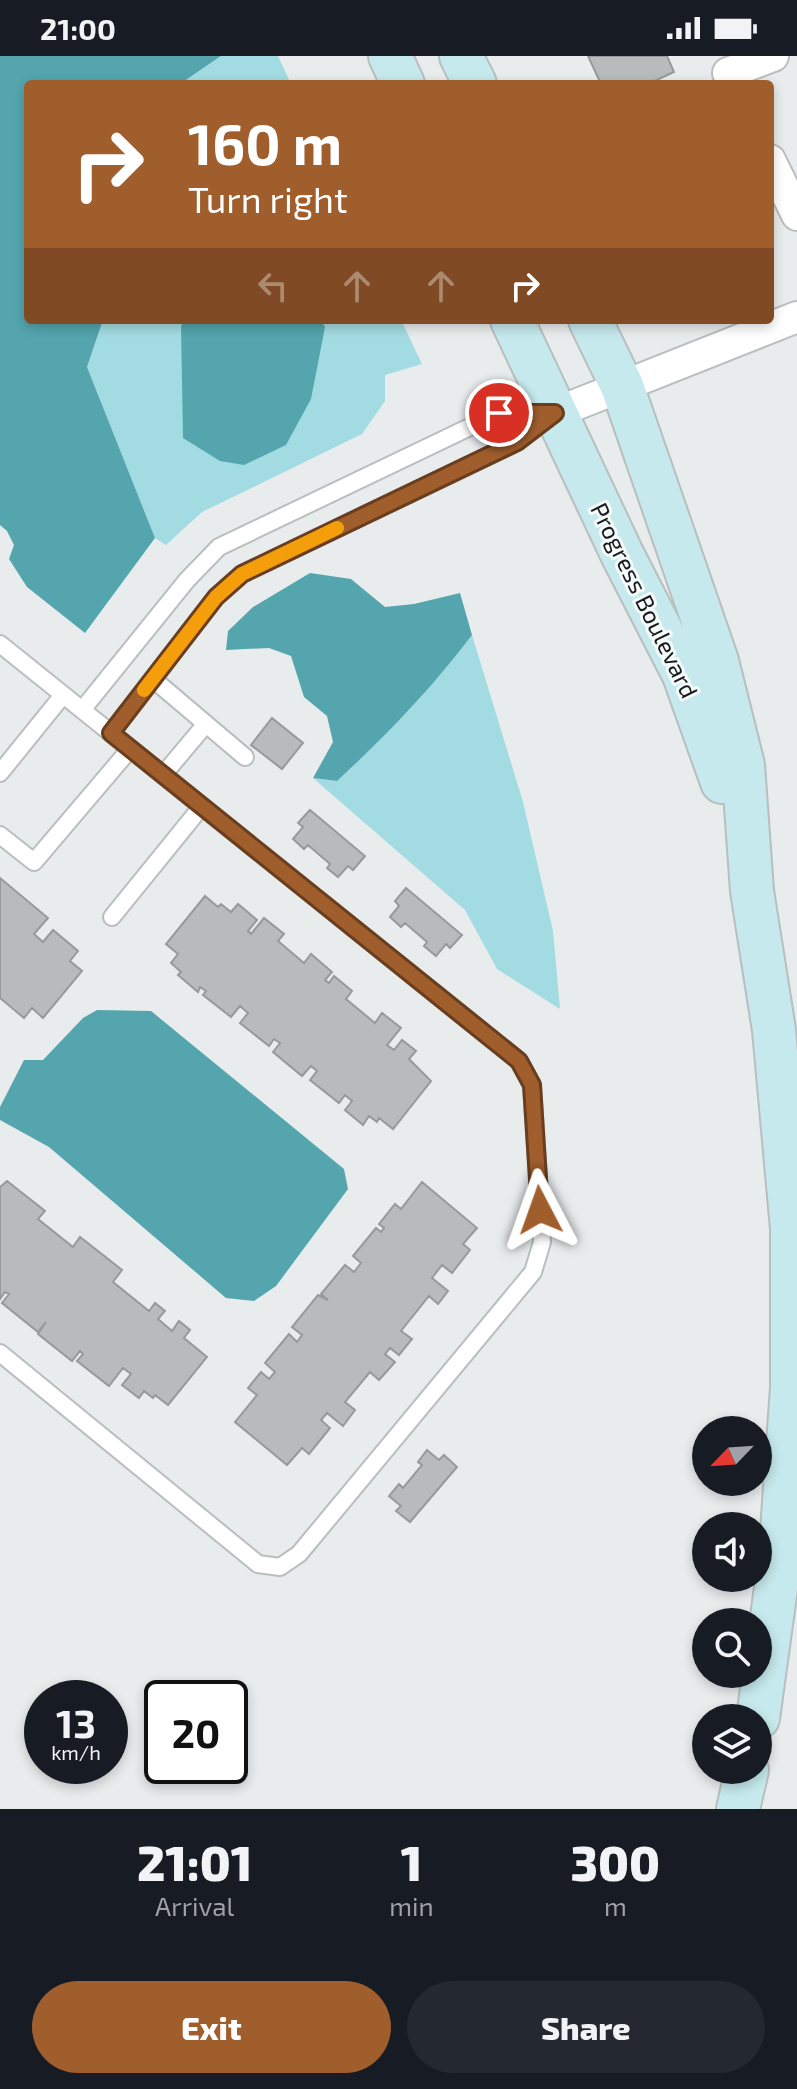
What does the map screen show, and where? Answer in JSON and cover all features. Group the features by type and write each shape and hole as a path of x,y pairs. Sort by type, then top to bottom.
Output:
{"main road":[{"path":"390,56 401,80"},
{"path":"461,56 473,80"},
{"name":"Progress Boulevard","path":"514,324 622,554 684,675 718,767 752,891"},
{"name":"Progress Boulevard","path":"592,324 622,386 717,661 743,765 752,891 774,1030 792,1229 792,1387 782,1544 760,1704"},
{"path":"738,1809 744,1784"}],"street":[{"path":"727,71 773,56"},
{"path":"774,168 797,215"},
{"path":"555,413 797,317"}],"lane":[{"path":"82,710 187,580 219,547 499,413 555,413"},
{"path":"111,733 216,597 242,574 517,442 555,413"},
{"path":"0,644 519,1061 532,1085 542,1242 533,1272 299,1554 280,1567 258,1564 0,1353"},
{"path":"153,679 245,757"},
{"path":"0,773 63,695"},
{"path":"163,775 205,725"},
{"path":"0,835 34,862 130,749"},
{"path":"112,917 202,806"}],"shaded area":[{"path":"0,56 221,56 186,80 24,80 24,324 102,324 87,367 155,538 85,633 27,587 9,559 14,545 0,525"},
{"path":"221,56 278,56 289,80 186,80"},
{"path":"102,324 325,327 323,324 403,324 422,364 385,375 385,401 362,434 202,512 166,545 155,538 87,367"},
{"path":"323,324 311,399 286,445 244,465 220,461 183,438 181,326"},
{"path":"310,573 351,579 385,607 460,593 472,635 408,711 337,781 313,778 333,742 327,716 304,697 291,656 269,648 226,650 228,631 253,607"},
{"path":"472,635 523,802 553,931 560,1009 497,969 465,910 313,778 337,781 408,711"},
{"path":"97,1010 151,1011 344,1169 348,1189 276,1286 254,1301 226,1298 49,1147 0,1120 0,1107 24,1060 43,1060 83,1018"}],"building":[{"path":"588,56 667,56 674,72 657,80 599,80"},
{"path":"272,718 303,743 282,769 251,745"},
{"path":"310,810 365,856 353,870 348,866 338,877 327,868 330,864 308,845 304,849 293,839 303,827 298,823"},
{"path":"0,878 48,918 34,934 43,942 53,930 78,951 70,961 82,971 43,1018 32,1008 24,1018 0,998"},
{"path":"406,888 462,935 450,948 446,944 436,956 424,946 427,942 405,923 401,927 390,917 399,906 395,901"},
{"path":"205,896 218,907 221,904 231,912 238,904 257,920 248,931 251,934 264,918 284,934 278,941 304,963 311,954 332,972 325,980 329,983 334,976 352,991 346,999 375,1023 382,1013 401,1028 387,1045 394,1050 402,1040 416,1051 409,1059 431,1081 393,1129 379,1118 377,1122 369,1116 363,1125 345,1110 352,1101 345,1095 339,1103 310,1080 317,1071 311,1066 302,1076 273,1052 280,1043 274,1039 269,1046 240,1023 248,1013 240,1006 231,1017 203,995 206,991 200,987 198,992 178,975 181,972 171,963 178,954 166,944"},
{"path":"7,1181 45,1211 38,1219 73,1247 80,1237 122,1270 113,1282 149,1311 155,1303 165,1311 158,1319 172,1331 179,1321 190,1330 184,1338 207,1357 168,1405 144,1391 139,1398 122,1385 131,1374 123,1368 109,1386 77,1361 83,1354 80,1351 72,1361 38,1334 46,1322 38,1332 2,1303 9,1294 5,1292 0,1299 0,1187"},
{"path":"422,1182 477,1228 463,1244 470,1250 452,1273 442,1265 432,1278 448,1291 438,1304 429,1296 401,1331 412,1339 399,1355 390,1348 385,1354 395,1362 379,1380 370,1372 345,1402 355,1410 343,1426 327,1413 321,1420 330,1428 309,1454 302,1448 287,1465 235,1422 257,1395 248,1388 261,1372 269,1379 275,1372 265,1363 289,1334 297,1342 302,1335 292,1327 318,1295 328,1300 321,1294 345,1265 354,1272 361,1263 353,1256 376,1228 381,1232 384,1228 379,1224 395,1204 401,1209"},
{"path":"427,1450 439,1460 444,1455 457,1467 410,1522 396,1511 401,1506 389,1496 399,1484 403,1488 422,1465 418,1462"}],"slow traffic":[{"path":"144,690 216,597 242,574 337,528"}],"route":[{"path":"499,413 555,413 517,442 242,574 216,597 111,733 519,1061 532,1085 540,1210"}]}
